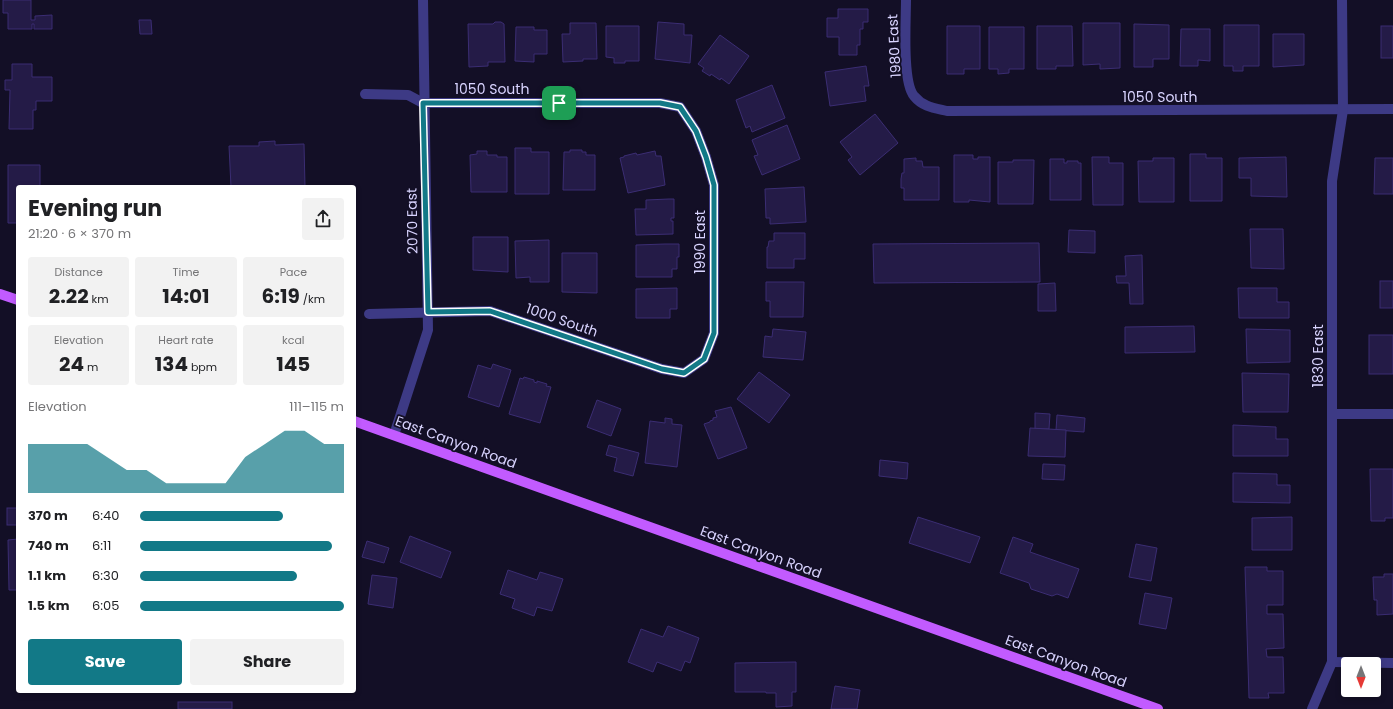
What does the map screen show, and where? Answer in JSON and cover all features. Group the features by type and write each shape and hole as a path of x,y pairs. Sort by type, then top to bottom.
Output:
{"main road":[{"path":"0,294 16,299"},
{"name":"East Canyon Road","path":"356,422 1158,709"}],"street":[{"name":"2070 East","path":"394,435 428,330 423,103 423,0"},
{"name":"1980 East","path":"906,0 907,75 913,95 927,107"},
{"name":"1830 East","path":"1312,709 1332,662 1332,181 1342,110 1342,0"},
{"path":"365,94 408,95 423,103"},
{"name":"1050 South","path":"423,103 660,103 680,107"},
{"name":"1990 East","path":"680,107 696,131 706,157 714,185 714,333 704,359 684,373"},
{"name":"1050 South","path":"927,107 947,111 1393,109"},
{"name":"1000 South","path":"369,314 490,311 662,369 684,373"},
{"path":"1332,414 1393,414"},
{"path":"1332,662 1393,663"}],"building":[{"path":"3,0 31,0 31,20 35,20 35,16 52,15 52,29 34,29 34,24 32,24 32,29 8,29 8,13 3,13"},
{"path":"838,9 868,9 868,22 863,22 863,29 860,29 860,45 857,45 857,55 839,55 839,37 827,37 827,18 838,18"},
{"path":"139,20 151,20 152,34 140,34"},
{"path":"495,22 501,22 504,24 505,62 488,62 488,66 469,67 468,24 493,24"},
{"path":"658,22 684,24 684,35 692,35 690,63 655,59"},
{"path":"570,23 596,23 597,59 583,59 583,61 563,62 562,34 570,34"},
{"path":"1083,23 1120,23 1120,68 1100,69 1100,64 1083,65"},
{"path":"1134,24 1169,25 1169,59 1153,59 1153,67 1134,67"},
{"path":"1224,25 1259,25 1259,66 1243,66 1243,71 1233,71 1233,66 1224,66"},
{"path":"606,26 639,26 639,61 614,63 614,58 606,57"},
{"path":"947,26 980,26 980,69 964,69 964,74 947,74"},
{"path":"1037,26 1072,26 1073,66 1056,66 1056,69 1037,69"},
{"path":"1381,26 1393,26 1393,58 1381,58"},
{"path":"516,27 534,27 534,30 547,30 547,54 534,54 534,62 515,61"},
{"path":"989,27 1024,27 1024,69 1009,69 1009,73 998,74 998,69 989,69"},
{"path":"1181,29 1210,29 1210,61 1198,60 1198,66 1180,66"},
{"path":"1273,34 1304,34 1304,65 1273,67"},
{"path":"720,35 749,56 729,84 721,78 720,80 711,74 710,76 702,71 704,68 698,64"},
{"path":"12,64 32,64 32,77 52,77 52,101 36,101 36,110 33,110 33,129 9,129 10,90 5,90 5,80 12,80"},
{"path":"866,66 869,86 864,86 866,101 830,106 825,72"},
{"path":"772,85 785,118 752,132 750,126 746,128 736,100"},
{"path":"875,114 898,143 860,175 848,160 852,157 840,142"},
{"path":"787,125 800,159 762,175 754,156 758,155 752,140"},
{"path":"275,141 275,145 304,144 305,185 231,185 229,146 259,146 259,142"},
{"path":"515,148 531,148 531,152 549,152 549,194 515,194"},
{"path":"570,150 582,150 582,152 586,152 586,155 595,155 595,190 563,190 564,152 570,152"},
{"path":"477,151 487,151 487,155 497,155 497,157 507,157 507,192 471,192 470,155 477,154"},
{"path":"655,151 656,156 661,156 665,185 628,193 620,158 636,153 637,155"},
{"path":"1190,154 1206,154 1206,158 1222,158 1222,201 1190,201"},
{"path":"954,155 973,155 973,159 978,159 978,157 990,157 990,202 969,200 969,202 954,202"},
{"path":"1092,157 1109,157 1109,163 1123,163 1123,205 1093,205"},
{"path":"1286,157 1287,197 1251,196 1251,178 1239,178 1239,158"},
{"path":"916,158 916,161 922,161 923,167 939,167 939,200 904,200 904,188 901,188 901,179 902,173 904,173 904,159"},
{"path":"1153,158 1174,158 1174,202 1139,202 1138,161 1153,161"},
{"path":"1375,158 1393,158 1393,194 1374,194"},
{"path":"1050,159 1064,159 1064,163 1067,163 1067,161 1078,161 1078,163 1081,163 1081,200 1050,200"},
{"path":"1013,160 1034,160 1033,204 998,204 998,162 1013,162"},
{"path":"8,165 40,165 40,185 16,185 16,223 8,223"},
{"path":"804,187 806,222 770,224 770,218 766,218 765,189"},
{"path":"674,199 674,218 671,218 671,221 673,221 673,234 636,235 635,209 646,209 646,200"},
{"path":"1250,229 1283,229 1284,269 1251,268"},
{"path":"1069,230 1095,231 1095,253 1068,252"},
{"path":"774,233 805,233 805,259 794,259 794,268 767,268 767,247 769,241 774,241"},
{"path":"473,237 508,237 508,272 473,270"},
{"path":"549,240 549,282 530,282 530,277 516,278 515,241"},
{"path":"1039,243 1040,282 874,283 873,244"},
{"path":"679,244 677,269 672,269 672,277 636,277 636,245"},
{"path":"562,253 597,253 597,293 562,292"},
{"path":"1142,255 1143,304 1130,304 1129,283 1117,283 1116,276 1126,276 1125,256"},
{"path":"1380,281 1393,281 1393,308 1380,308"},
{"path":"766,282 804,282 803,317 770,317 770,301 766,301"},
{"path":"1055,283 1056,311 1038,311 1038,284"},
{"path":"677,288 677,309 670,309 670,318 636,318 636,289"},
{"path":"1238,288 1277,288 1277,302 1289,302 1289,318 1239,318"},
{"path":"1194,326 1195,352 1125,353 1125,327"},
{"path":"773,329 806,332 803,360 763,357 765,336 772,337"},
{"path":"1246,329 1290,330 1290,362 1247,363"},
{"path":"1369,335 1393,335 1393,374 1369,374"},
{"path":"493,364 511,370 499,407 468,397 478,365 491,369"},
{"path":"759,372 790,395 769,423 737,399"},
{"path":"1242,373 1289,374 1288,412 1243,412"},
{"path":"524,377 534,380 534,382 537,383 537,381 547,384 546,386 551,387 540,423 509,414 520,378 523,379"},
{"path":"597,400 621,409 611,436 587,427"},
{"path":"731,407 747,448 718,459 704,424 717,417 715,411"},
{"path":"1035,413 1050,414 1049,429 1035,429"},
{"path":"1057,415 1085,418 1084,432 1056,430"},
{"path":"665,418 672,419 672,424 682,425 677,467 645,463 650,421 665,423"},
{"path":"1233,425 1276,427 1276,439 1288,439 1288,456 1233,456"},
{"path":"1030,428 1066,430 1065,457 1028,456"},
{"path":"609,445 639,453 633,476 614,471 617,458 606,455"},
{"path":"880,460 908,463 907,479 879,476"},
{"path":"1043,464 1065,465 1064,480 1042,479"},
{"path":"1370,469 1393,469 1393,518 1385,518 1385,521 1371,521"},
{"path":"1233,473 1277,474 1277,485 1290,485 1290,503 1233,502"},
{"path":"7,508 16,508 16,525 7,525"},
{"path":"918,517 980,537 970,563 909,543"},
{"path":"1292,517 1292,550 1252,550 1252,518"},
{"path":"410,536 451,552 441,578 400,562"},
{"path":"1013,537 1033,544 1030,552 1079,569 1068,598 1057,594 1052,596 1031,589 1029,583 1000,573"},
{"path":"16,539 16,590 9,590 8,540"},
{"path":"367,541 389,548 384,563 362,557"},
{"path":"1136,544 1157,548 1151,581 1129,577"},
{"path":"1245,567 1267,567 1267,571 1283,571 1283,605 1267,605 1267,614 1283,614 1284,648 1266,649 1267,657 1283,657 1284,693 1268,693 1269,698 1249,698"},
{"path":"508,570 537,580 540,572 563,579 552,611 537,607 534,616 512,608 515,599 500,594"},
{"path":"1384,574 1393,574 1393,614 1377,615 1377,600 1374,600 1373,577 1384,577"},
{"path":"372,575 397,578 393,608 368,604"},
{"path":"1145,593 1172,598 1166,629 1139,624"},
{"path":"668,626 699,638 690,663 685,661 681,671 657,662 653,672 628,662 641,629 663,637"},
{"path":"796,662 796,692 792,692 792,706 776,707 776,693 735,692 735,663"},
{"path":"835,686 860,690 857,709 831,709"},
{"path":"178,702 232,702 232,709 178,709"}],"route":[{"path":"423,103 559,103 660,103 680,107 696,131 706,157 714,185 714,333 704,359 684,373 662,369 490,311 428,312 423,103"}]}
